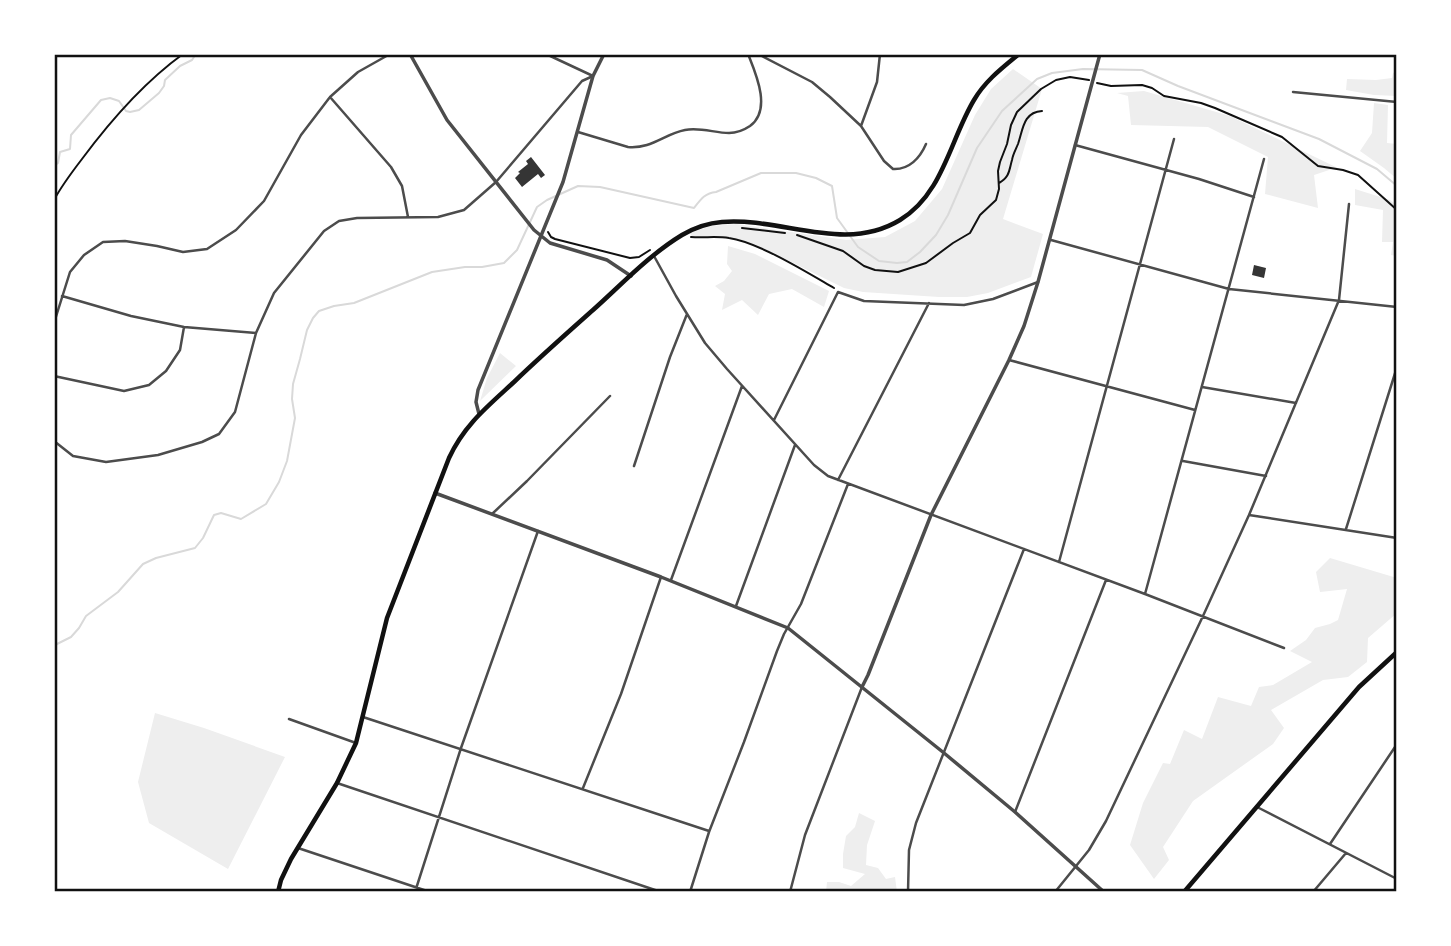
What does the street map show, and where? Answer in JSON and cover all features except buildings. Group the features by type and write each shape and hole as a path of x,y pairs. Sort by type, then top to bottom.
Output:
{"main road":[{"path":"278,892 286,868 337,783 356,743 387,618 454,447 479,414 631,276 652,253 685,233 723,222 855,234 892,225 903,218 921,203 936,183 974,100 993,75 1018,54"},
{"path":"1184,892 1359,687 1397,652"}],"street":[{"path":"54,323 70,272 84,255 103,242 125,241 183,252 207,248 236,230 264,201 300,135 330,97 358,72 390,54"},
{"path":"410,54 447,120 534,230 554,244 607,260 631,276"},
{"path":"546,54 593,76"},
{"path":"479,414 475,402 478,390 569,166 593,76 604,54"},
{"path":"578,132 628,148 636,148 655,143 683,130 730,134 745,129 753,124 761,103 757,79 748,54"},
{"path":"758,54 812,82 861,126 884,161 893,169 902,169 911,164 921,155 926,144"},
{"path":"861,126 877,82 880,54"},
{"path":"790,892 805,835 931,515 1024,326 1100,54"},
{"path":"1396,72 1397,66"},
{"path":"54,441 73,456 106,462 158,455 202,442 219,433 235,412 256,333 274,293 324,231 339,221 357,218 438,217 464,210 496,182 582,81 593,76"},
{"path":"1293,92 1397,102"},
{"path":"330,97 391,167 402,186 408,217"},
{"path":"1059,562 1174,139"},
{"path":"1075,145 1199,178 1254,197"},
{"path":"1146,594 1264,159"},
{"path":"1055,892 1089,850 1106,821 1203,617 1266,476 1339,300 1349,204"},
{"path":"1049,240 1229,289 1397,307"},
{"path":"652,253 710,349 820,471 848,484 1284,648"},
{"path":"774,421 838,292 864,301 964,305 978,303 1038,282"},
{"path":"62,296 131,316 184,327 256,333"},
{"path":"838,480 929,303"},
{"path":"634,466 687,314"},
{"path":"54,376 124,391 149,385 166,371 180,350 184,327"},
{"path":"1009,360 1195,410"},
{"path":"1346,529 1397,367"},
{"path":"670,581 742,386"},
{"path":"1202,386 1296,403"},
{"path":"492,514 610,396"},
{"path":"736,607 795,444"},
{"path":"1182,461 1266,476"},
{"path":"690,892 709,831 777,651 801,604 848,484"},
{"path":"435,493 661,577 788,628 1015,812 1104,892"},
{"path":"1249,515 1397,538"},
{"path":"416,890 461,748 538,531"},
{"path":"908,892 912,836 1024,549"},
{"path":"583,789 625,684 661,577"},
{"path":"1015,812 1106,580"},
{"path":"363,717 709,831"},
{"path":"289,719 356,743"},
{"path":"1330,844 1397,744"},
{"path":"337,783 661,892"},
{"path":"1257,807 1397,879"},
{"path":"298,848 416,890 430,892"},
{"path":"1313,892 1346,853"}],"path":[{"path":"54,200 67,179 121,110 162,69 183,54"},
{"path":"734,227 797,235 843,251 868,268 898,272 926,263 970,233 980,215 996,200 1000,162 1017,112 1047,85 1063,78 1074,77 1111,86 1148,86 1164,96 1215,108 1278,134 1318,166 1343,170 1358,176 1397,210"},
{"path":"999,183 1009,175 1025,121 1033,112 1042,111"},
{"path":"696,233 690,236 727,237 743,242 838,292"},
{"path":"550,234 555,239 630,258 639,257 649,250 652,253"}],"shaded area":[{"path":"1013,69 1042,89 1003,219 1043,234 1031,277 988,293 967,297 863,292 844,288 744,241 692,236 690,233 711,226 736,224 846,240 885,237 915,221 942,189 975,115 991,89"},
{"path":"1397,71 1397,96 1346,90 1347,79 1392,78"},
{"path":"1144,91 1230,116 1344,171 1332,169 1314,175 1318,208 1265,194 1268,157 1208,127 1131,125 1128,96 1117,93"},
{"path":"1374,103 1388,105 1387,143 1397,144 1397,179 1360,151 1372,133"},
{"path":"1355,189 1390,200 1397,205 1397,256 1391,255 1393,242 1382,242 1383,210 1355,205"},
{"path":"728,246 755,254 829,291 824,307 792,289 769,294 758,315 742,300 722,310 725,294 715,286 724,281 732,271 727,264"},
{"path":"500,353 516,366 480,401 487,378"},
{"path":"1330,558 1397,578 1397,613 1368,638 1367,662 1348,677 1323,680 1271,710 1284,728 1273,744 1193,801 1163,847 1169,860 1154,879 1130,845 1143,803 1163,763 1170,764 1184,730 1202,739 1218,697 1251,706 1259,687 1273,685 1312,662 1290,651 1306,640 1315,628 1338,620 1347,589 1320,592 1316,572"},
{"path":"155,713 285,757 228,869 149,823 138,782"},
{"path":"859,813 875,821 867,845 866,865 878,868 886,879 895,877 897,892 826,892 827,882 851,886 865,874 843,868 846,836 855,827"}],"waterway":[{"path":"54,166 58,163 60,152 70,149 71,135 101,100 110,98 119,101 126,111 139,110 159,93 165,80 196,54"},
{"path":"54,648 71,637 86,616 118,592 143,564 195,548 214,515 221,513 241,519 266,504 287,461 295,418 293,384 307,330 319,311 354,303 432,272 504,263 517,250 537,207 578,186 600,187 694,208 706,195 761,173 796,173 832,186 837,218 858,247 879,261 907,262 936,235 948,215 977,148 1002,111 1037,79 1052,73 1083,69 1142,70 1319,139 1377,169 1397,186"}]}
